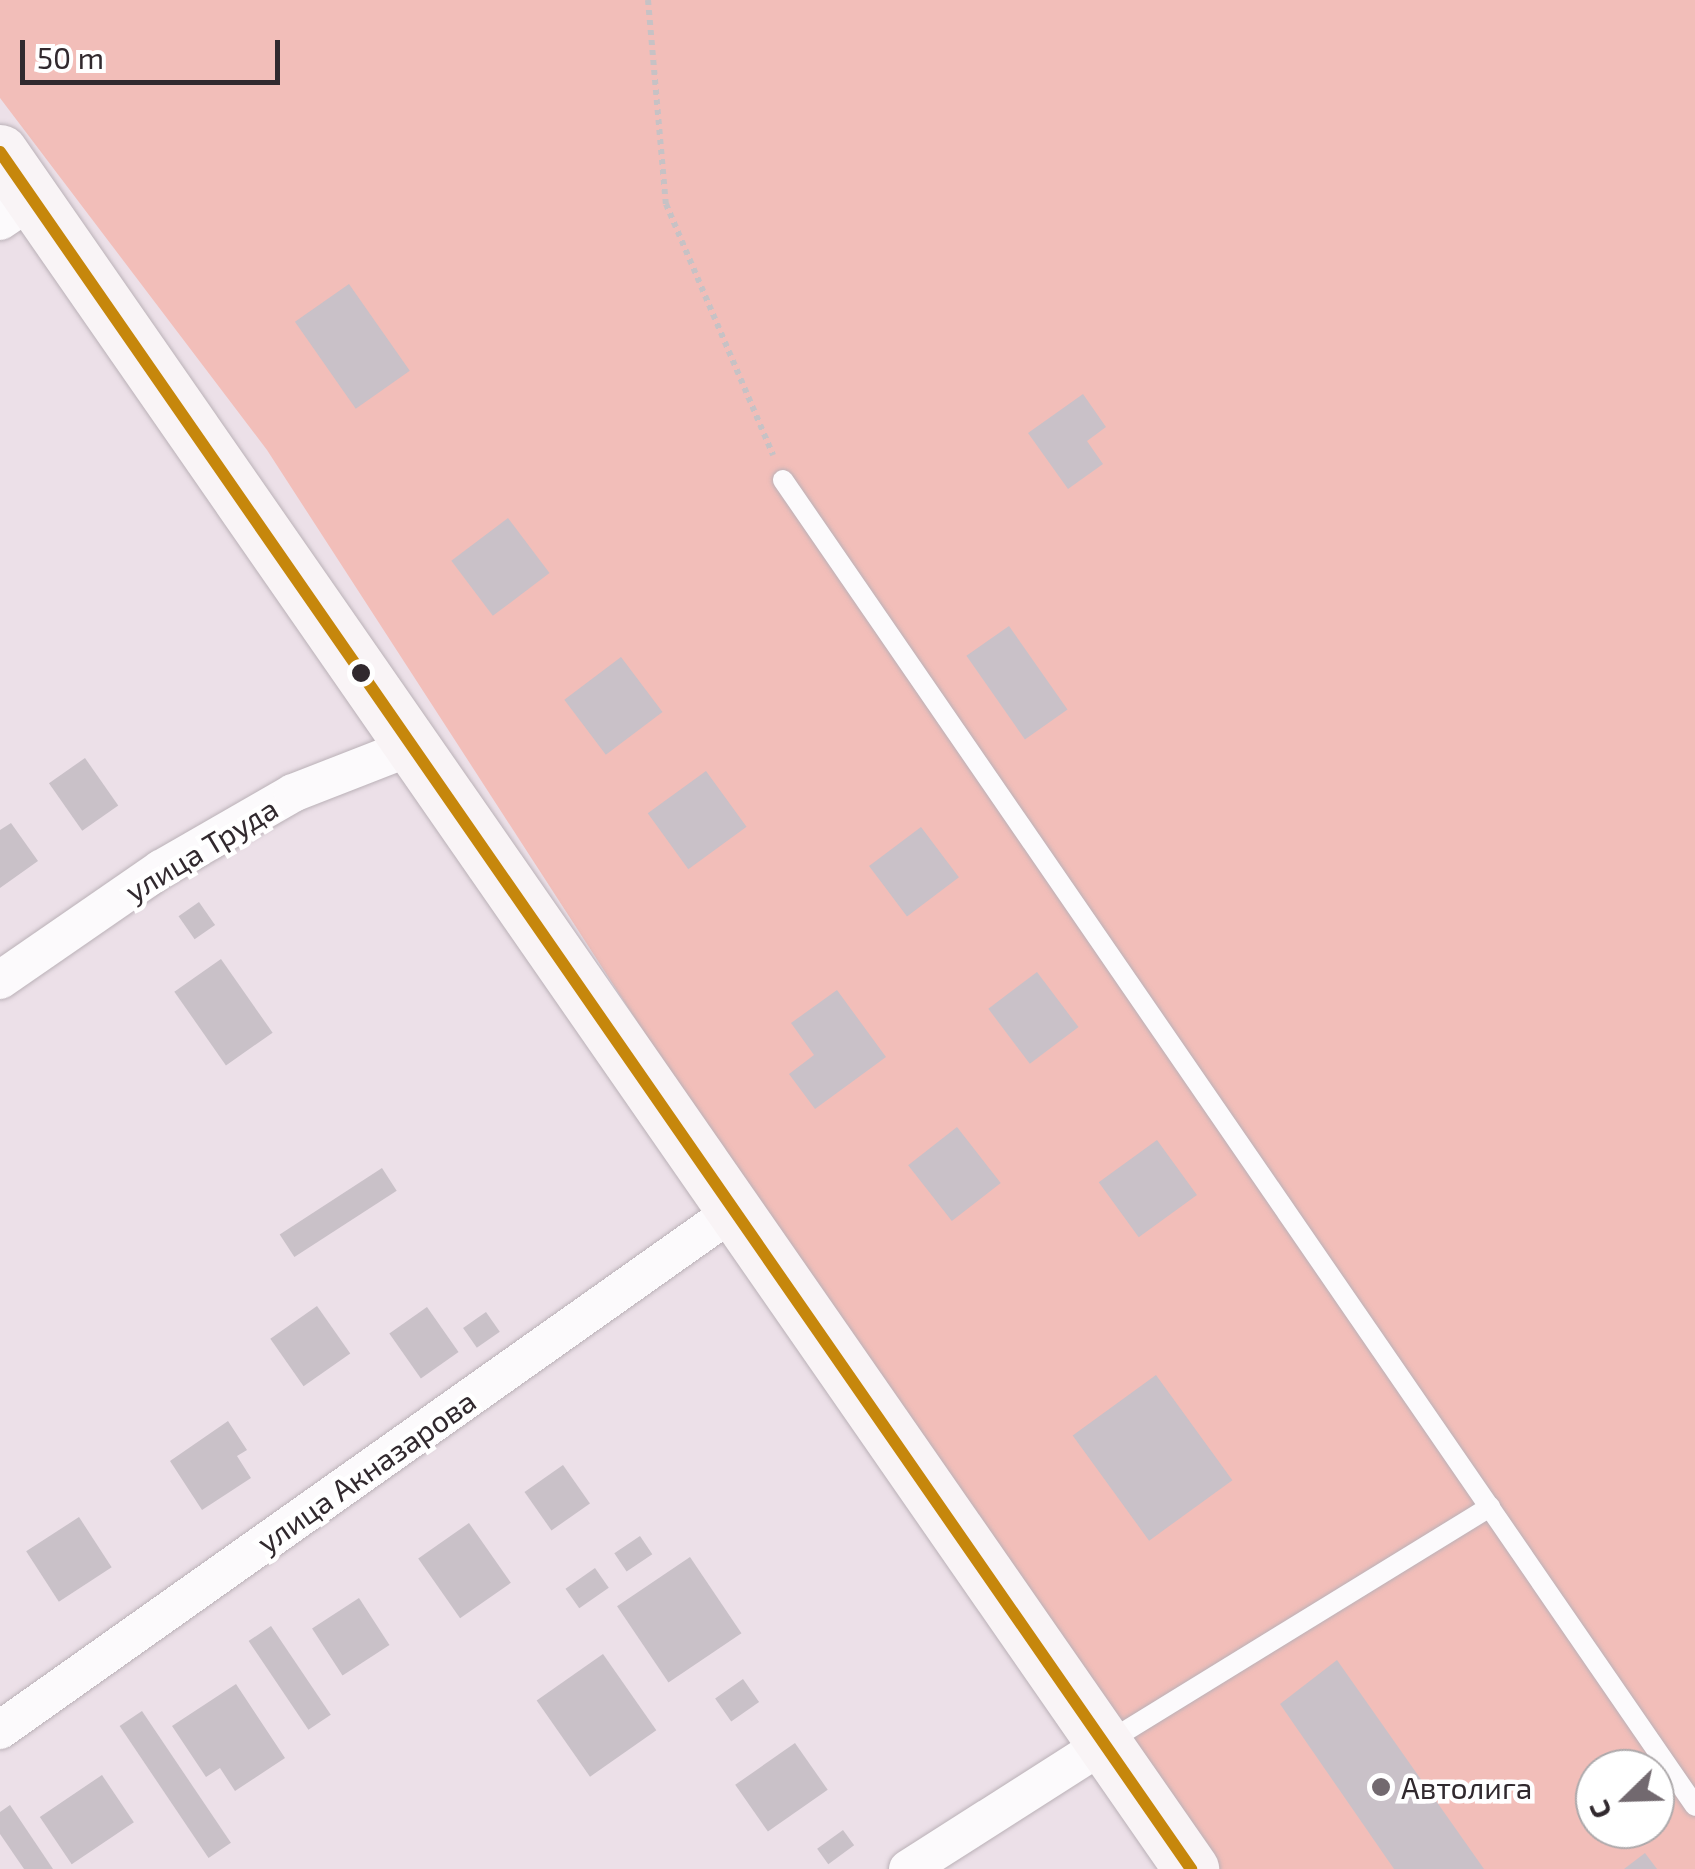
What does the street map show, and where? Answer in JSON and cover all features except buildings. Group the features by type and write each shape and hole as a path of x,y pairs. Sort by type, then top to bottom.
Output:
{"street":[{"path":"0,152 17,210 416,746 732,1212 1190,1869"},
{"name":"улица Труда","path":"0,980 162,869 294,792 416,746"},
{"name":"улица Акназарова","path":"0,1730 732,1212"},
{"path":"908,1869 1104,1744"}],"lane":[{"path":"783,480 1695,1806"},
{"path":"1104,1744 1490,1507"}],"path":[{"path":"648,0 666,204 783,480"}],"shaded area":[{"path":"0,0 1695,0 1695,1869 1219,1869 721,1151 267,450 0,98"}],"transit line":[{"path":"0,152 1191,1869"}],"place":[{"name":"Автолига","path":"1381,1787"}]}
